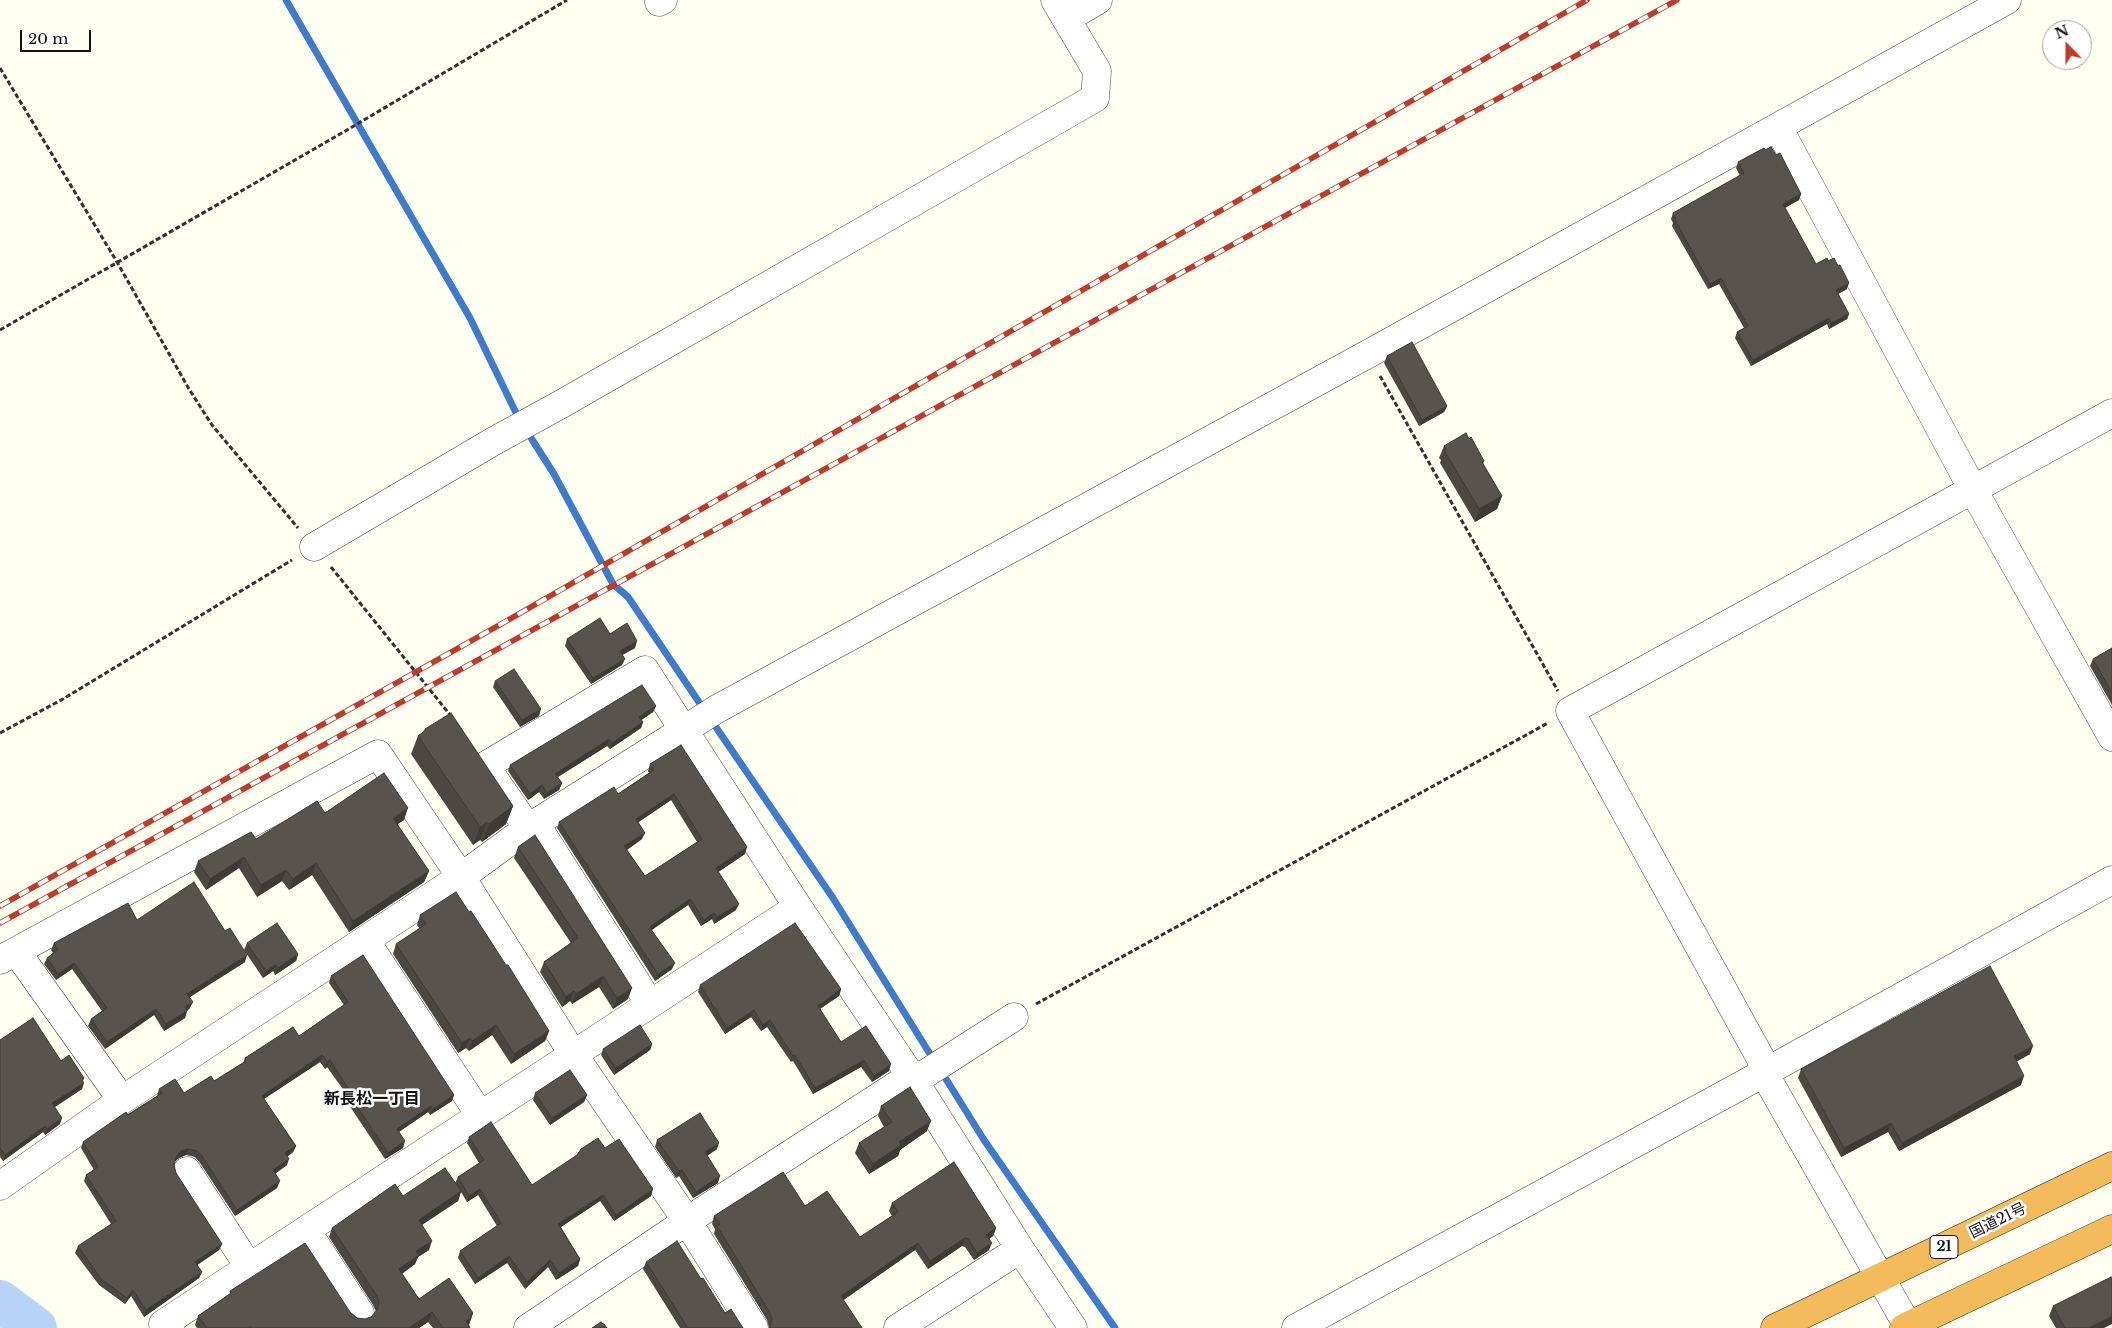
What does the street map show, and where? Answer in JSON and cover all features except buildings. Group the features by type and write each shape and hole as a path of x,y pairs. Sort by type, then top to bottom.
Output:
{"highway":[{"name":"国道21号","path":"1775,1328 2112,1166"},
{"path":"1907,1327 2112,1229"}],"street":[{"path":"314,547 494,441 1095,98 1097,71 1060,10 1098,0"},
{"path":"0,1186 122,1100 461,876 532,826 717,709 1368,354 2006,0"},
{"path":"1778,127 1972,488 2112,737"},
{"path":"1907,1327 1764,1073 1761,1059 1570,712 1972,488 2112,413"},
{"path":"650,1004 532,826 485,766 644,670 688,728 798,907 928,1069 1020,1249 1073,1328"},
{"path":"122,1100 8,955 378,754 461,876 573,1054 687,1221 754,1328"},
{"path":"1296,1328 1764,1073 2112,880"},
{"path":"170,1328 163,1324 798,907"},
{"path":"365,940 480,1115"},
{"path":"528,1328 687,1221 1014,1017"},
{"path":"187,1171 249,1267"},
{"path":"306,1230 360,1313"},
{"path":"898,1328 1020,1249"}],"path":[{"path":"0,330 347,130 567,0"},
{"path":"0,68 117,262 189,389 212,424 452,717"},
{"path":"1014,1017 1570,712 1368,354"},
{"path":"0,734 63,699 314,547"}],"waterway":[{"path":"286,0 470,318 520,421"},
{"path":"526,430 554,474 613,584 628,597 705,711"},
{"path":"711,720 833,898 935,1062"},
{"path":"941,1071 984,1140 1115,1328"},
{"path":"0,1301 36,1328"}],"railway":[{"path":"0,906 510,619 1587,0"},
{"path":"0,923 1677,0"}],"district":[{"name":"新長松一丁目","path":"372,1099"}]}
